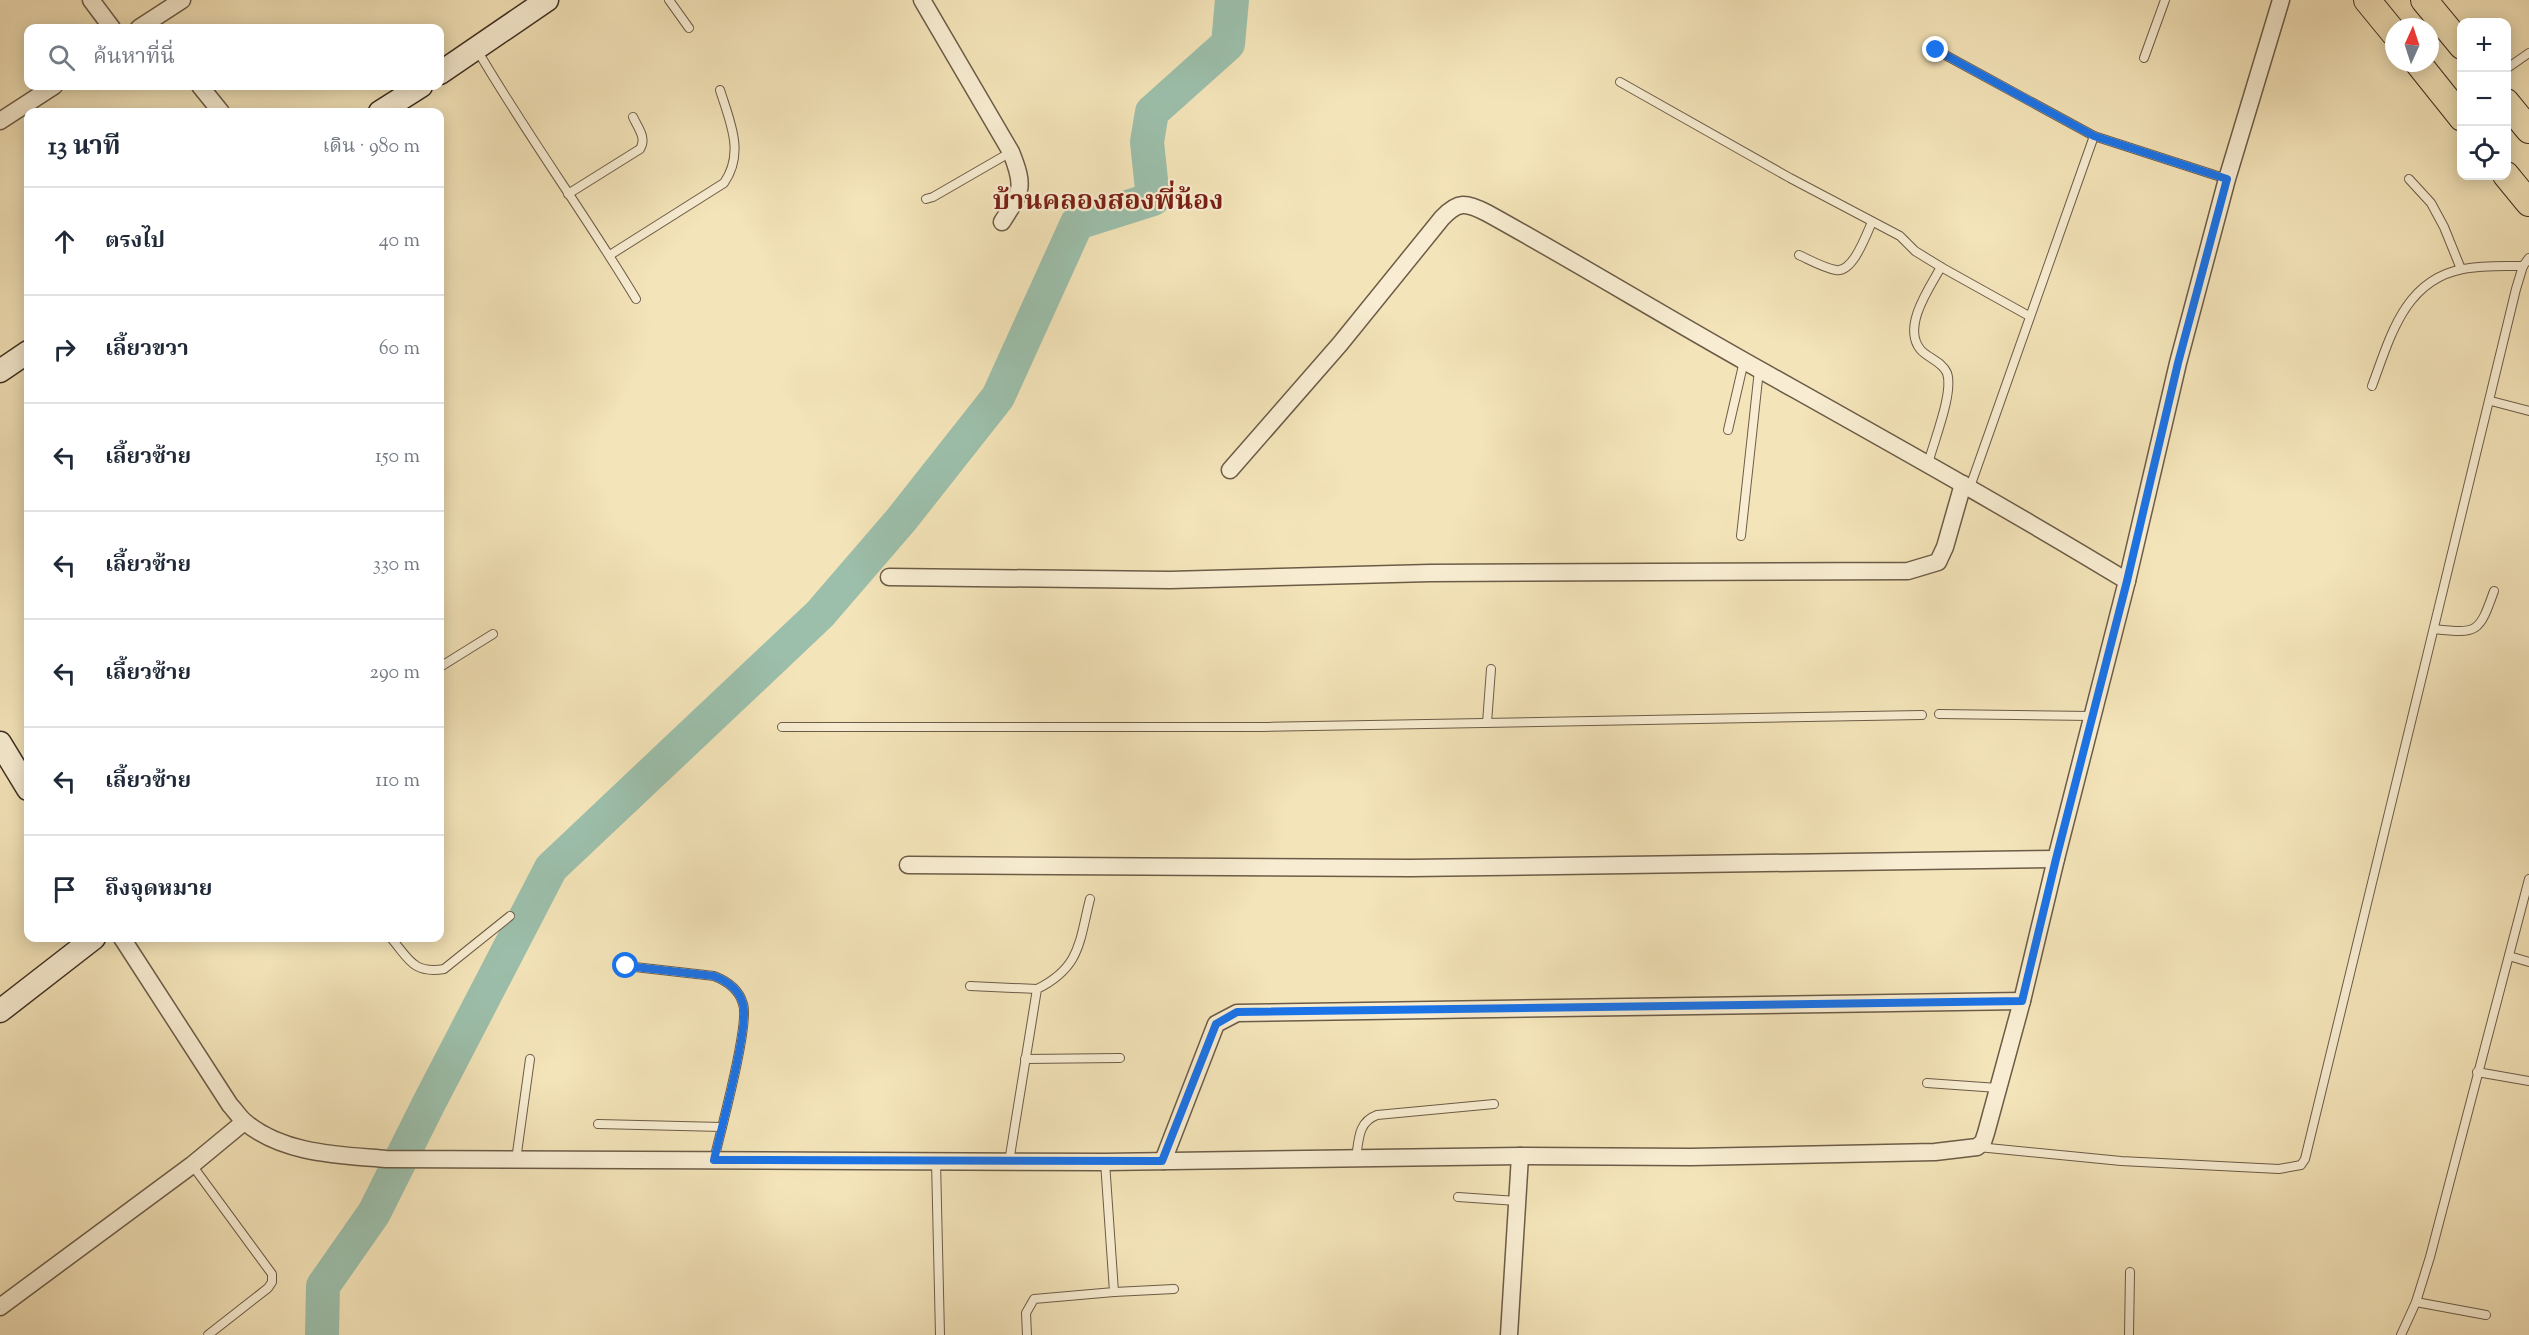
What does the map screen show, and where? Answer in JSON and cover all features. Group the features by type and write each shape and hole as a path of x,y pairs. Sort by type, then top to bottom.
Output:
{"main road":[{"path":"2367,0 2385,22"},
{"path":"2424,0 2457,40"},
{"path":"2425,72 2457,112"},
{"path":"2511,108 2529,130"},
{"path":"2510,180 2529,203"}],"street":[{"path":"91,0 109,24"},
{"path":"151,24 183,0"},
{"path":"444,70 547,0"},
{"path":"922,0 1011,152 1021,185 1016,201 1002,222"},
{"path":"125,942 230,1105 244,1122 263,1133 295,1146 330,1154 386,1159 1105,1162 1520,1156 1691,1157 1935,1152 1977,1147 1983,1142 1986,1133 2022,1001 2127,581 2178,363 2227,179 2281,0"},
{"path":"0,121 48,90"},
{"path":"203,90 217,108"},
{"path":"387,108 415,90"},
{"path":"1230,470 1340,344 1453,207 1475,206 1616,285 1744,361 1966,485 2127,581"},
{"path":"0,371 24,355"},
{"path":"889,577 1170,580 1430,573 1908,571 1938,562 1966,485"},
{"path":"0,744 24,783"},
{"path":"908,865 1411,868 2056,859"},
{"path":"0,1011 89,942"},
{"path":"1162,1161 1216,1024 1237,1012 2022,1001"},
{"path":"0,1307 192,1165 244,1122"},
{"path":"1509,1335 1520,1156"}],"lane":[{"path":"669,0 689,28"},
{"path":"2144,58 2165,0"},
{"path":"476,48 507,101 636,299"},
{"path":"1936,50 2094,136 2227,179"},
{"path":"2511,66 2529,53"},
{"path":"1620,82 1790,178 1900,236 1915,251 2029,316"},
{"path":"609,255 724,183 731,173 736,141 720,90"},
{"path":"568,194 640,149 644,143 643,137 633,117"},
{"path":"1966,485 2094,136"},
{"path":"926,199 1011,152"},
{"path":"2409,179 2431,202 2462,269"},
{"path":"1799,255 1837,270 1845,269 1854,260 1872,222"},
{"path":"1977,1147 2121,1161 2279,1169 2301,1165 2307,1151 2523,266 2529,258"},
{"path":"2372,386 2397,319 2416,292 2435,279 2462,269 2523,266"},
{"path":"1928,464 1949,389 1947,373 1939,363 1920,349 1914,335 1916,317 1923,299 1941,267"},
{"path":"1728,430 1744,361"},
{"path":"1741,536 1759,369"},
{"path":"2491,401 2529,411"},
{"path":"2434,629 2464,632 2475,628 2484,620 2494,591"},
{"path":"444,665 493,634"},
{"path":"1487,723 1491,669"},
{"path":"1940,714 2092,716"},
{"path":"782,727 1032,729 1922,715"},
{"path":"2401,1335 2416,1302 2430,1257 2529,879"},
{"path":"970,986 1037,989 1053,981 1065,971 1076,955 1090,899"},
{"path":"395,942 419,969 431,971 444,969 510,916"},
{"path":"2509,956 2529,962"},
{"path":"626,966 714,976 727,981 743,1002 743,1026 714,1160"},
{"path":"1010,1162 1037,989"},
{"path":"1025,1059 1119,1058"},
{"path":"516,1160 530,1059"},
{"path":"2477,1072 2529,1081"},
{"path":"1927,1083 1998,1088"},
{"path":"1356,1158 1360,1129 1368,1119 1377,1115 1494,1104"},
{"path":"598,1124 722,1127"},
{"path":"936,1161 940,1335"},
{"path":"1105,1162 1114,1292"},
{"path":"192,1165 272,1274 272,1282 268,1288 208,1335"},
{"path":"1458,1197 1517,1200"},
{"path":"2129,1335 2130,1272"},
{"path":"1027,1335 1026,1314 1034,1299 1173,1289"},
{"path":"2416,1302 2486,1315"}],"waterway":[{"path":"322,1335 323,1286 374,1213 551,868 820,614 901,520 998,397 1077,223 1153,199 1147,142 1152,112 1228,44 1232,0"}],"district":[{"name":"บ้านคลองสองพี่น้อง","path":"1108,200"}],"route":[{"path":"626,966 714,976 727,981 743,1002 745,1012 743,1026 714,1160 1162,1161 1216,1024 1237,1012 2022,1001 2127,581 2178,363 2227,179 2094,136 1936,50"}]}
